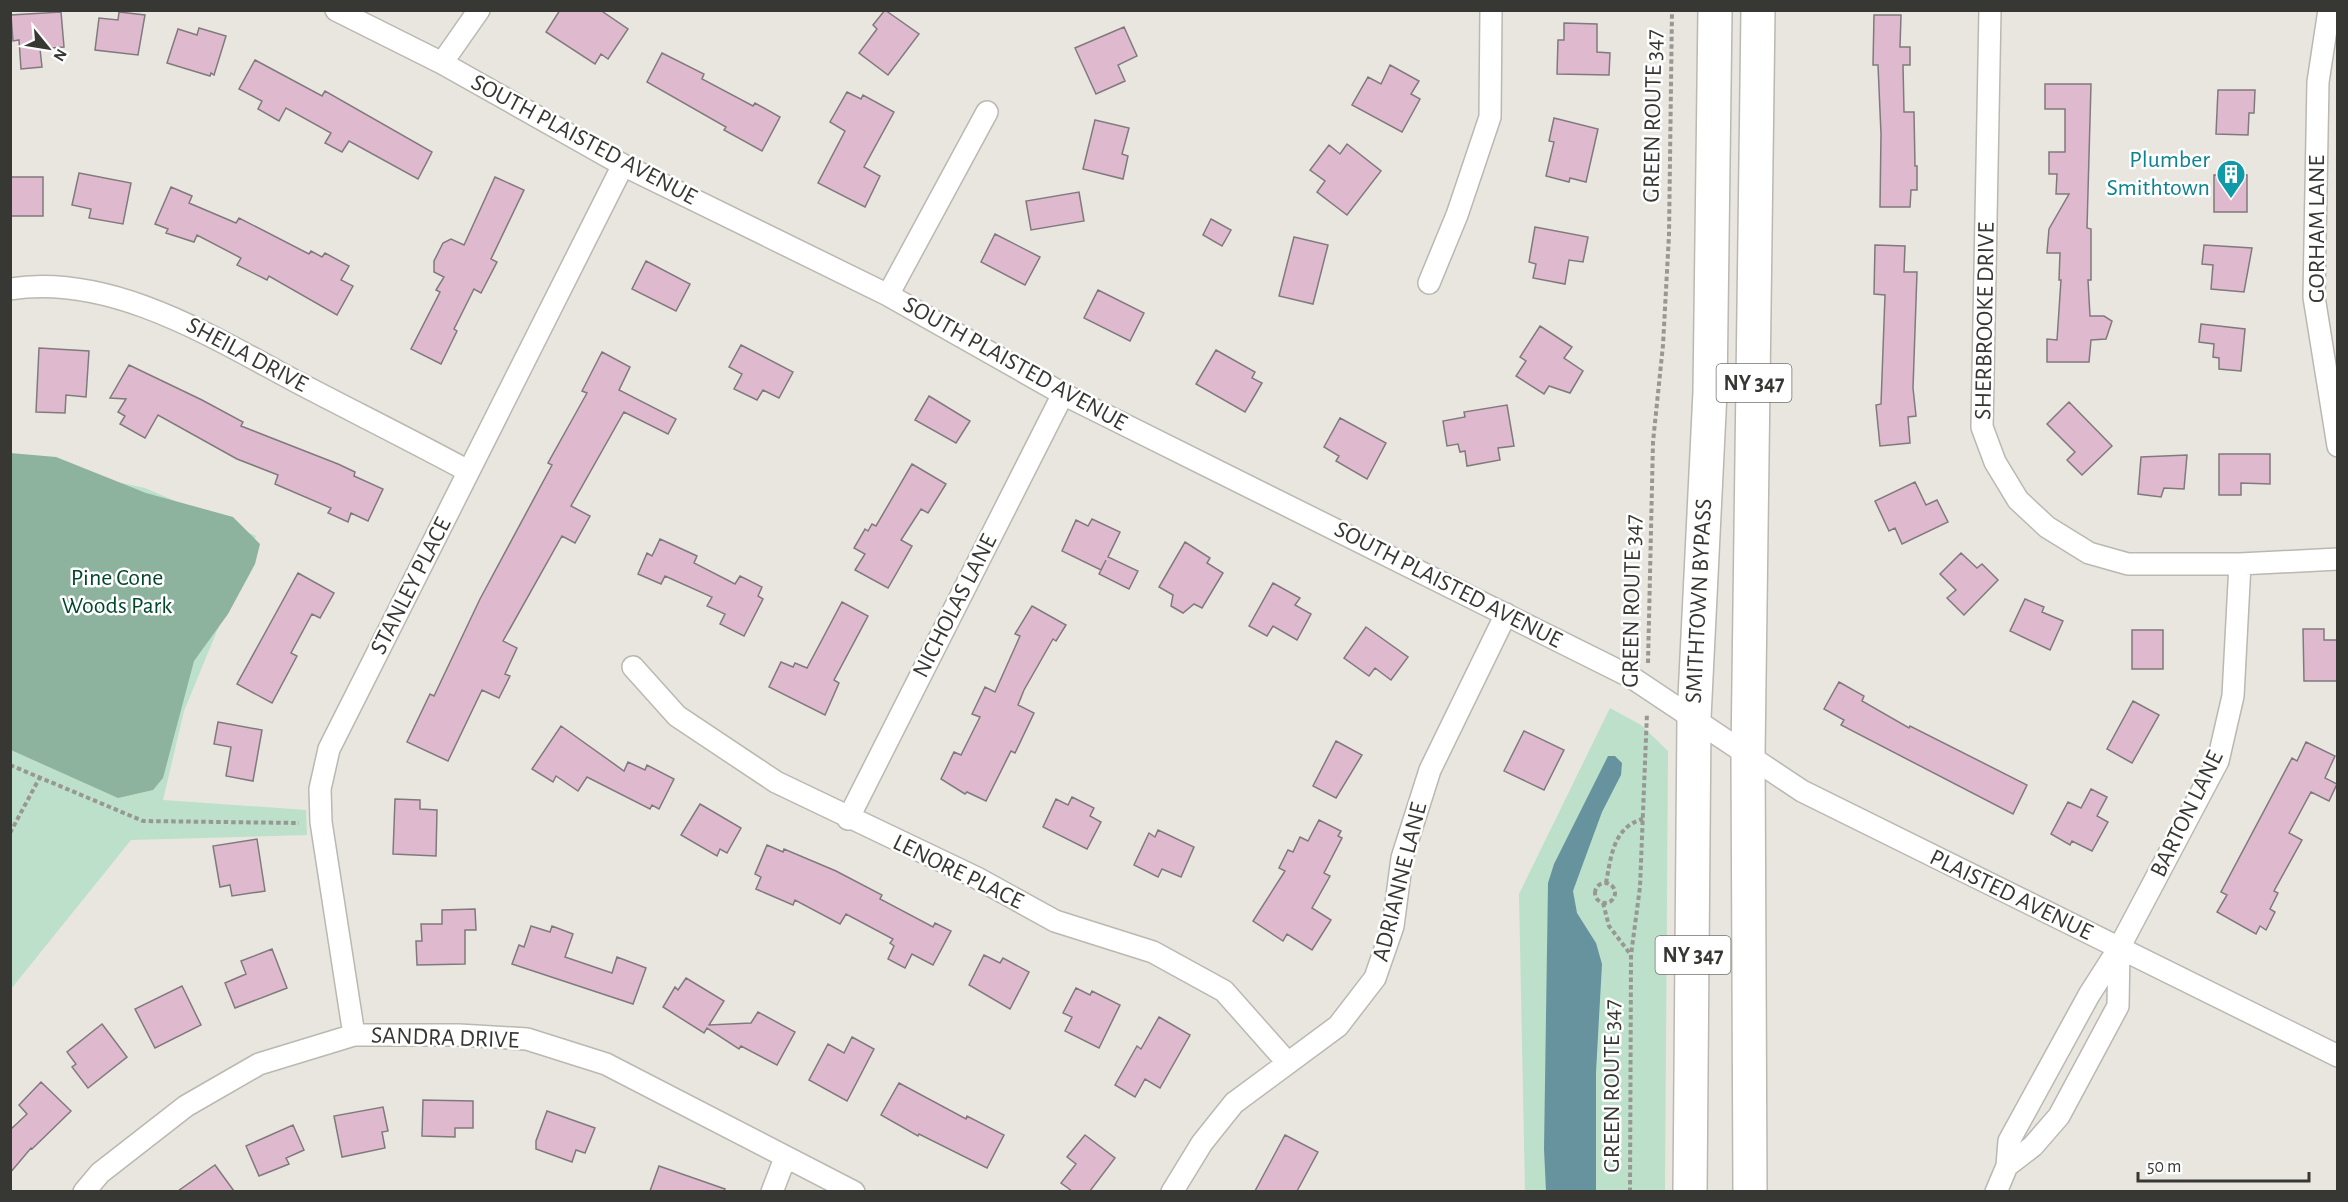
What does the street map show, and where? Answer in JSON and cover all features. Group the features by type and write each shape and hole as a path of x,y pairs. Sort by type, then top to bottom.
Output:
{"highway":[{"name":"SMITHTOWN BYPASS","path":"1690,1191 1694,718 1710,392 1715,10"},
{"name":"SMITHTOWN BYPASS","path":"1750,1191 1748,755 1758,10"}],"street":[{"name":"SOUTH PLAISTED AVENUE","path":"336,10 442,63 623,165 888,295 1063,394 1631,677 1694,718"},
{"path":"442,63 479,10"},
{"path":"1429,283 1457,215 1490,117 1491,10"},
{"name":"SHERBROOKE DRIVE","path":"1990,10 1982,428 1995,462 2018,500 2047,526 2089,553 2128,564 2240,564 2337,559"},
{"name":"GORHAM LANE","path":"2329,10 2318,82 2314,297 2337,446"},
{"path":"888,295 987,112"},
{"name":"STANLEY PLACE","path":"354,1035 321,822 320,789 329,749 623,165"},
{"name":"SHEILA DRIVE","path":"10,289 26,286 96,292 178,318 468,471"},
{"name":"NICHOLAS LANE","path":"848,819 1063,394"},
{"name":"BARTON LANE","path":"2007,1166 2009,1141 2119,948 2218,761 2233,696 2240,564"},
{"name":"ADRIANNE LANE","path":"1172,1191 1202,1143 1234,1103 1338,1026 1375,978 1393,926 1402,858 1430,770 1506,614"},
{"name":"LENORE PLACE","path":"633,667 677,716 776,782 848,819 977,878 1055,921 1153,952 1224,991 1287,1062"},
{"name":"PLAISTED AVENUE","path":"1694,718 1802,791 2337,1056"},
{"path":"1996,1191 2007,1166 2033,1146 2059,1116 2118,1005 2119,948"},
{"name":"SANDRA DRIVE","path":"84,1191 100,1173 197,1100 259,1064 354,1035 459,1035 527,1039 606,1064 785,1158 854,1191"},
{"path":"2067,1036 2094,1051"},
{"path":"772,1191 785,1158"}],"path":[{"name":"GREEN ROUTE 347","path":"1630,1191 1631,955 1640,887 1653,442 1663,345 1669,235 1672,10"},
{"path":"10,765 143,822 300,823"},
{"path":"10,833 40,777"},
{"path":"1606,883 1612,852 1620,832 1630,823 1643,819"},
{"path":"1602,903 1612,900 1614,894 1613,888 1606,883"},
{"path":"1606,883 1600,885 1595,893 1597,899 1602,903 1609,926 1631,955"}],"green space":[{"name":"Pine Cone Woods Park","path":"10,453 56,457 146,493 233,517 260,544 255,564 228,614 194,661 163,778 153,790 118,798 11,750"},
{"name":"Pine Cone Woods Park","path":"10,468 80,474 145,488 256,536 184,711 163,800 306,810 307,835 131,840 11,989"},
{"path":"1610,708 1641,725 1668,751 1665,1191 1525,1191 1519,894"}],"water":[{"path":"1608,756 1615,756 1622,763 1621,775 1602,812 1573,891 1577,913 1596,943 1602,964 1596,1072 1596,1191 1546,1191 1544,1149 1548,883 1554,864"}],"building":[{"path":"560,10 600,10 628,29 608,59 601,54 595,64 546,32"},
{"path":"885,10 919,34 888,75 859,53 877,29 873,25"},
{"path":"61,12 64,47 40,49 42,67 21,69 19,40 13,41 11,15"},
{"path":"119,12 145,15 138,55 95,50 99,18 118,20"},
{"path":"1874,15 1901,15 1900,47 1910,47 1910,65 1903,65 1904,112 1914,112 1917,190 1911,190 1910,207 1880,207 1881,134 1878,65 1873,65"},
{"path":"1564,23 1597,24 1597,52 1610,53 1609,75 1557,74 1558,40 1564,40"},
{"path":"1124,27 1137,56 1118,65 1125,81 1096,94 1075,48"},
{"path":"199,28 226,36 214,75 211,73 210,76 167,63 178,29 197,35"},
{"path":"662,53 704,74 702,79 753,106 755,103 780,117 762,151 724,130 726,127 647,82"},
{"path":"255,60 322,96 325,91 432,152 418,179 349,141 342,152 325,143 331,133 286,108 279,121 258,109 262,101 239,89"},
{"path":"1390,65 1419,81 1411,94 1420,99 1402,132 1352,105 1368,77 1381,84"},
{"path":"2045,84 2091,84 2087,228 2091,229 2091,280 2088,280 2090,316 2104,316 2112,321 2106,339 2091,340 2089,362 2047,362 2047,339 2057,340 2061,280 2059,280 2060,253 2047,253 2049,229 2069,194 2056,194 2057,174 2049,174 2049,152 2065,152 2065,109 2045,109"},
{"path":"2218,90 2255,90 2254,113 2249,113 2248,135 2216,134"},
{"path":"847,92 861,99 863,95 894,112 864,167 880,176 865,207 818,183 845,131 830,122"},
{"path":"1554,118 1598,129 1586,182 1570,178 1569,182 1546,176 1554,142 1549,141"},
{"path":"1095,120 1129,128 1122,154 1128,156 1123,179 1083,169"},
{"path":"1347,144 1381,171 1347,215 1317,192 1325,181 1310,170 1329,145 1340,154"},
{"path":"79,173 131,183 123,224 89,218 91,209 72,205"},
{"name":"Plumber Smithtown","path":"2214,175 2247,175 2247,212 2214,212"},
{"path":"10,177 43,177 43,216 10,216"},
{"path":"495,177 524,190 491,259 497,262 481,293 474,289 454,329 457,331 441,364 411,349 440,292 436,290 444,277 434,272 434,261 443,243 451,239 464,245"},
{"path":"171,187 192,196 189,203 236,223 239,218 309,254 311,251 322,257 325,253 349,266 341,280 353,286 337,315 269,276 267,280 237,265 241,258 197,235 194,242 166,233 168,229 155,224"},
{"path":"1079,192 1084,221 1031,230 1026,201"},
{"path":"1211,219 1231,230 1222,246 1203,235"},
{"path":"1535,227 1588,237 1583,262 1569,260 1565,284 1533,278 1536,264 1529,262"},
{"path":"995,234 1040,257 1025,285 981,262"},
{"path":"1294,237 1328,245 1313,304 1279,296"},
{"path":"1875,245 1905,246 1904,272 1917,272 1913,388 1916,416 1908,417 1910,443 1880,446 1876,405 1881,404 1885,295 1874,294"},
{"path":"2204,245 2252,248 2244,292 2211,289 2213,265 2202,264"},
{"path":"646,261 690,284 676,311 632,289"},
{"path":"1098,290 1144,313 1130,341 1084,318"},
{"path":"2201,324 2245,329 2241,371 2219,369 2219,358 2213,357 2214,344 2199,342"},
{"path":"1540,326 1572,347 1564,358 1583,371 1570,393 1549,386 1544,394 1516,376 1526,361 1520,357"},
{"path":"741,345 793,372 779,398 763,390 757,400 734,389 742,374 729,367"},
{"path":"39,348 89,351 86,397 66,395 65,413 36,412"},
{"path":"1216,350 1255,372 1252,378 1262,383 1245,412 1196,384"},
{"path":"602,352 630,367 619,390 676,419 668,434 624,412 571,506 590,516 575,543 562,536 503,641 517,648 505,674 510,676 499,698 482,690 448,761 407,742 430,694 434,696 480,599 552,465 548,463 587,393 582,391"},
{"path":"129,365 243,422 241,426 338,464 355,472 354,476 383,489 368,521 351,513 348,522 328,513 331,508 275,484 278,475 237,459 158,415 145,438 120,424 125,416 118,412 126,399 110,398"},
{"path":"929,396 970,421 956,443 915,420"},
{"path":"2069,402 2112,446 2082,475 2067,460 2075,452 2047,424"},
{"path":"1507,405 1514,446 1498,448 1500,460 1467,466 1465,451 1460,452 1458,444 1447,446 1443,421 1465,417 1464,412"},
{"path":"1340,418 1386,443 1367,479 1336,461 1339,456 1324,447"},
{"path":"2219,454 2270,454 2270,484 2241,483 2241,495 2219,495"},
{"path":"2187,455 2184,489 2164,488 2161,497 2138,494 2141,457"},
{"path":"912,464 946,484 928,513 921,509 901,540 912,546 888,588 855,570 865,554 854,548 865,529 868,531 872,524 876,526"},
{"path":"1915,482 1926,505 1937,500 1948,522 1902,544 1895,528 1889,531 1875,501"},
{"path":"1092,519 1120,532 1108,557 1138,571 1129,589 1099,574 1101,570 1062,551 1076,520 1088,526"},
{"path":"660,539 697,556 694,563 735,584 740,576 762,587 758,596 763,599 744,636 720,624 725,614 707,606 712,597 665,576 661,584 638,574 647,553 652,556"},
{"path":"1185,542 1210,558 1207,563 1223,573 1202,608 1194,604 1183,613 1171,606 1173,595 1159,587"},
{"path":"1961,553 1977,568 1982,564 1998,580 1964,615 1947,598 1956,590 1940,574"},
{"path":"298,573 334,593 320,618 312,614 291,653 297,656 272,703 237,684"},
{"path":"1273,583 1300,598 1295,605 1311,614 1297,640 1273,626 1267,636 1249,626"},
{"path":"2025,599 2044,607 2042,612 2063,621 2050,650 2010,631"},
{"path":"842,602 868,616 834,680 839,683 825,715 769,687 781,662 793,667 795,663 807,668"},
{"path":"1032,606 1066,625 1056,641 1053,639 1024,690 1018,705 1034,713 1015,753 1011,751 986,801 967,792 965,794 941,779 954,752 961,755 980,717 972,714 985,687 995,692 1020,636 1015,634"},
{"path":"1366,627 1408,657 1391,680 1375,668 1369,676 1344,658"},
{"path":"2303,629 2324,629 2324,640 2337,640 2337,681 2304,681"},
{"path":"2132,630 2163,630 2163,669 2132,669"},
{"path":"1839,682 1864,696 1862,701 1909,728 1910,726 2027,785 2013,814 1841,725 1844,720 1824,709"},
{"path":"2133,701 2159,715 2132,763 2107,749"},
{"path":"218,722 262,730 253,781 226,776 231,747 214,744"},
{"path":"561,726 624,771 628,762 645,770 647,765 674,779 659,809 652,805 650,809 587,777 578,791 556,776 553,782 532,769"},
{"path":"1524,731 1564,750 1544,790 1504,771"},
{"path":"1336,741 1362,755 1336,798 1313,786"},
{"path":"2306,742 2335,756 2325,778 2337,784 2329,801 2311,792 2289,833 2302,840 2274,891 2278,893 2270,909 2275,912 2266,930 2260,926 2256,934 2217,912 2227,895 2221,892 2292,758 2297,761"},
{"path":"2091,789 2107,797 2097,816 2108,822 2092,851 2072,841 2070,845 2051,834 2068,802 2081,808"},
{"path":"1072,797 1094,808 1090,816 1101,822 1087,849 1043,827 1056,799 1068,805"},
{"path":"395,799 420,800 420,809 437,810 436,856 393,854"},
{"path":"700,804 741,828 727,853 720,849 717,856 681,835"},
{"path":"1319,820 1341,831 1338,836 1342,838 1324,873 1330,876 1312,908 1331,920 1312,950 1287,934 1283,941 1253,921 1285,871 1279,868 1288,850 1293,852 1300,837 1308,841"},
{"path":"1158,830 1194,847 1181,877 1162,869 1158,877 1134,865 1149,833 1155,837"},
{"path":"257,839 265,891 232,896 230,885 220,887 213,846"},
{"path":"767,845 783,852 784,849 836,871 882,895 880,899 933,927 935,923 951,931 933,965 912,954 905,968 888,959 894,946 890,943 893,939 846,914 840,924 795,900 793,905 756,889 761,877 755,874"},
{"path":"475,909 476,930 465,930 465,964 417,965 416,941 422,941 421,924 442,924 442,910"},
{"path":"531,926 550,932 552,926 573,934 565,957 612,973 617,957 646,968 633,1004 512,964 519,945 524,947"},
{"path":"272,949 287,988 235,1008 225,983 246,974 241,961"},
{"path":"984,955 1000,963 1003,958 1029,972 1010,1009 969,985"},
{"path":"686,978 724,1001 709,1025 751,1023 758,1012 795,1032 777,1065 741,1046 739,1049 707,1028 704,1033 663,1007 675,987 678,990"},
{"path":"182,986 201,1025 155,1048 135,1009"},
{"path":"1076,988 1090,995 1092,991 1120,1005 1099,1048 1065,1031 1072,1017 1063,1013"},
{"path":"1159,1017 1190,1035 1160,1088 1145,1079 1135,1097 1115,1085 1137,1046 1141,1049"},
{"path":"102,1024 127,1057 88,1088 72,1067 76,1064 67,1052"},
{"path":"852,1037 874,1049 847,1101 809,1080 828,1044 844,1053"},
{"path":"41,1082 71,1111 31,1148 10,1173 10,1130 27,1114 19,1105"},
{"path":"899,1083 966,1119 967,1116 1004,1135 987,1168 919,1134 918,1136 881,1115"},
{"path":"423,1100 473,1101 473,1128 455,1128 455,1137 422,1136"},
{"path":"383,1107 388,1131 382,1132 385,1148 342,1157 334,1116"},
{"path":"547,1111 595,1128 585,1153 576,1150 572,1162 536,1149 536,1141"},
{"path":"293,1125 304,1150 286,1158 289,1164 259,1176 246,1146"},
{"path":"1085,1135 1115,1158 1090,1191 1072,1191 1061,1183 1076,1164 1067,1157"},
{"path":"1285,1135 1318,1152 1297,1191 1255,1191"},
{"path":"215,1165 234,1191 178,1191"},
{"path":"659,1166 725,1189 724,1191 650,1191"}],"place":[{"name":"Plumber Smithtown","path":"2231,200"}]}
